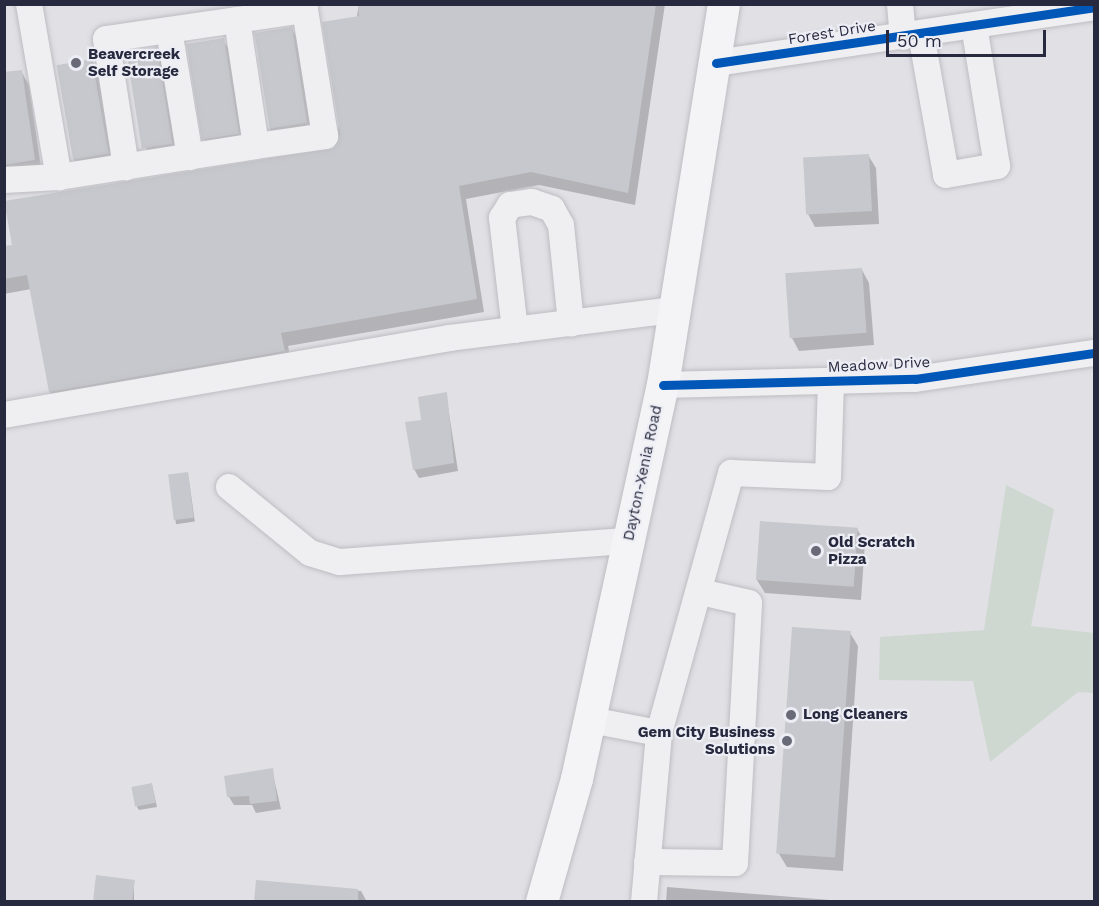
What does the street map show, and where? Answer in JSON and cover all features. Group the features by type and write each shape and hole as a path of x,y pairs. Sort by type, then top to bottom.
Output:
{"main road":[{"name":"Dayton-Xenia Road","path":"542,902 590,720 663,385 724,4"}],"street":[{"path":"29,4 59,177"},
{"path":"900,4 912,35 946,175 997,166 974,26"},
{"name":"Forest Drive","path":"716,63 1095,7"},
{"path":"4,180 59,177 126,167 190,157 256,146 325,136 305,10 106,39 126,167"},
{"path":"237,20 256,146"},
{"path":"169,30 190,157"},
{"path":"515,330 502,218 510,205 532,202 552,209 561,225 571,323"},
{"path":"4,415 515,330 675,310"},
{"name":"Meadow Drive","path":"663,385 831,383 953,375 1095,353"},
{"path":"644,902 659,733 700,592 731,473 828,477 831,383"},
{"path":"229,487 310,553 340,562 629,541"},
{"path":"647,862 735,863 749,603 700,592"},
{"path":"590,720 659,733"}],"shaded area":[{"path":"1006,485 1054,509 1031,626 1094,633 1094,693 1078,692 990,762 973,681 879,680 880,637 984,630"}],"building":[{"path":"358,4 656,4 628,193 531,172 459,186 477,299 281,333 285,351 49,392 27,275 4,279 4,246 12,245 4,201 334,148 340,134 322,22 359,16"},
{"path":"292,27 307,123 270,129 254,33"},
{"path":"224,38 239,134 202,140 186,44"},
{"path":"157,47 172,144 142,149 126,52"},
{"path":"92,59 109,154 73,160 57,65"},
{"path":"22,70 35,160 4,165 4,72"},
{"path":"869,154 872,211 806,214 803,157"},
{"path":"862,268 867,333 790,338 785,273"},
{"path":"447,392 454,463 413,470 405,422 421,420 418,397"},
{"path":"188,472 194,518 174,520 168,474"},
{"path":"760,521 858,528 854,587 756,580"},
{"path":"792,627 851,631 835,858 776,853"},
{"path":"273,768 277,801 250,804 249,796 227,797 224,776"},
{"path":"152,783 156,803 135,807 131,787"},
{"path":"96,875 135,880 132,902 93,902"},
{"path":"256,880 358,889 358,902 254,902"}],"cycle path":[{"path":"716,63 1094,7"},
{"path":"663,385 915,379 1094,353"}],"place":[{"name":"Beavercreek Self Storage","path":"76,63"},
{"name":"Old Scratch Pizza","path":"816,551"},
{"name":"Long Cleaners","path":"791,715"},
{"name":"Gem City Business Solutions","path":"787,741"}]}
